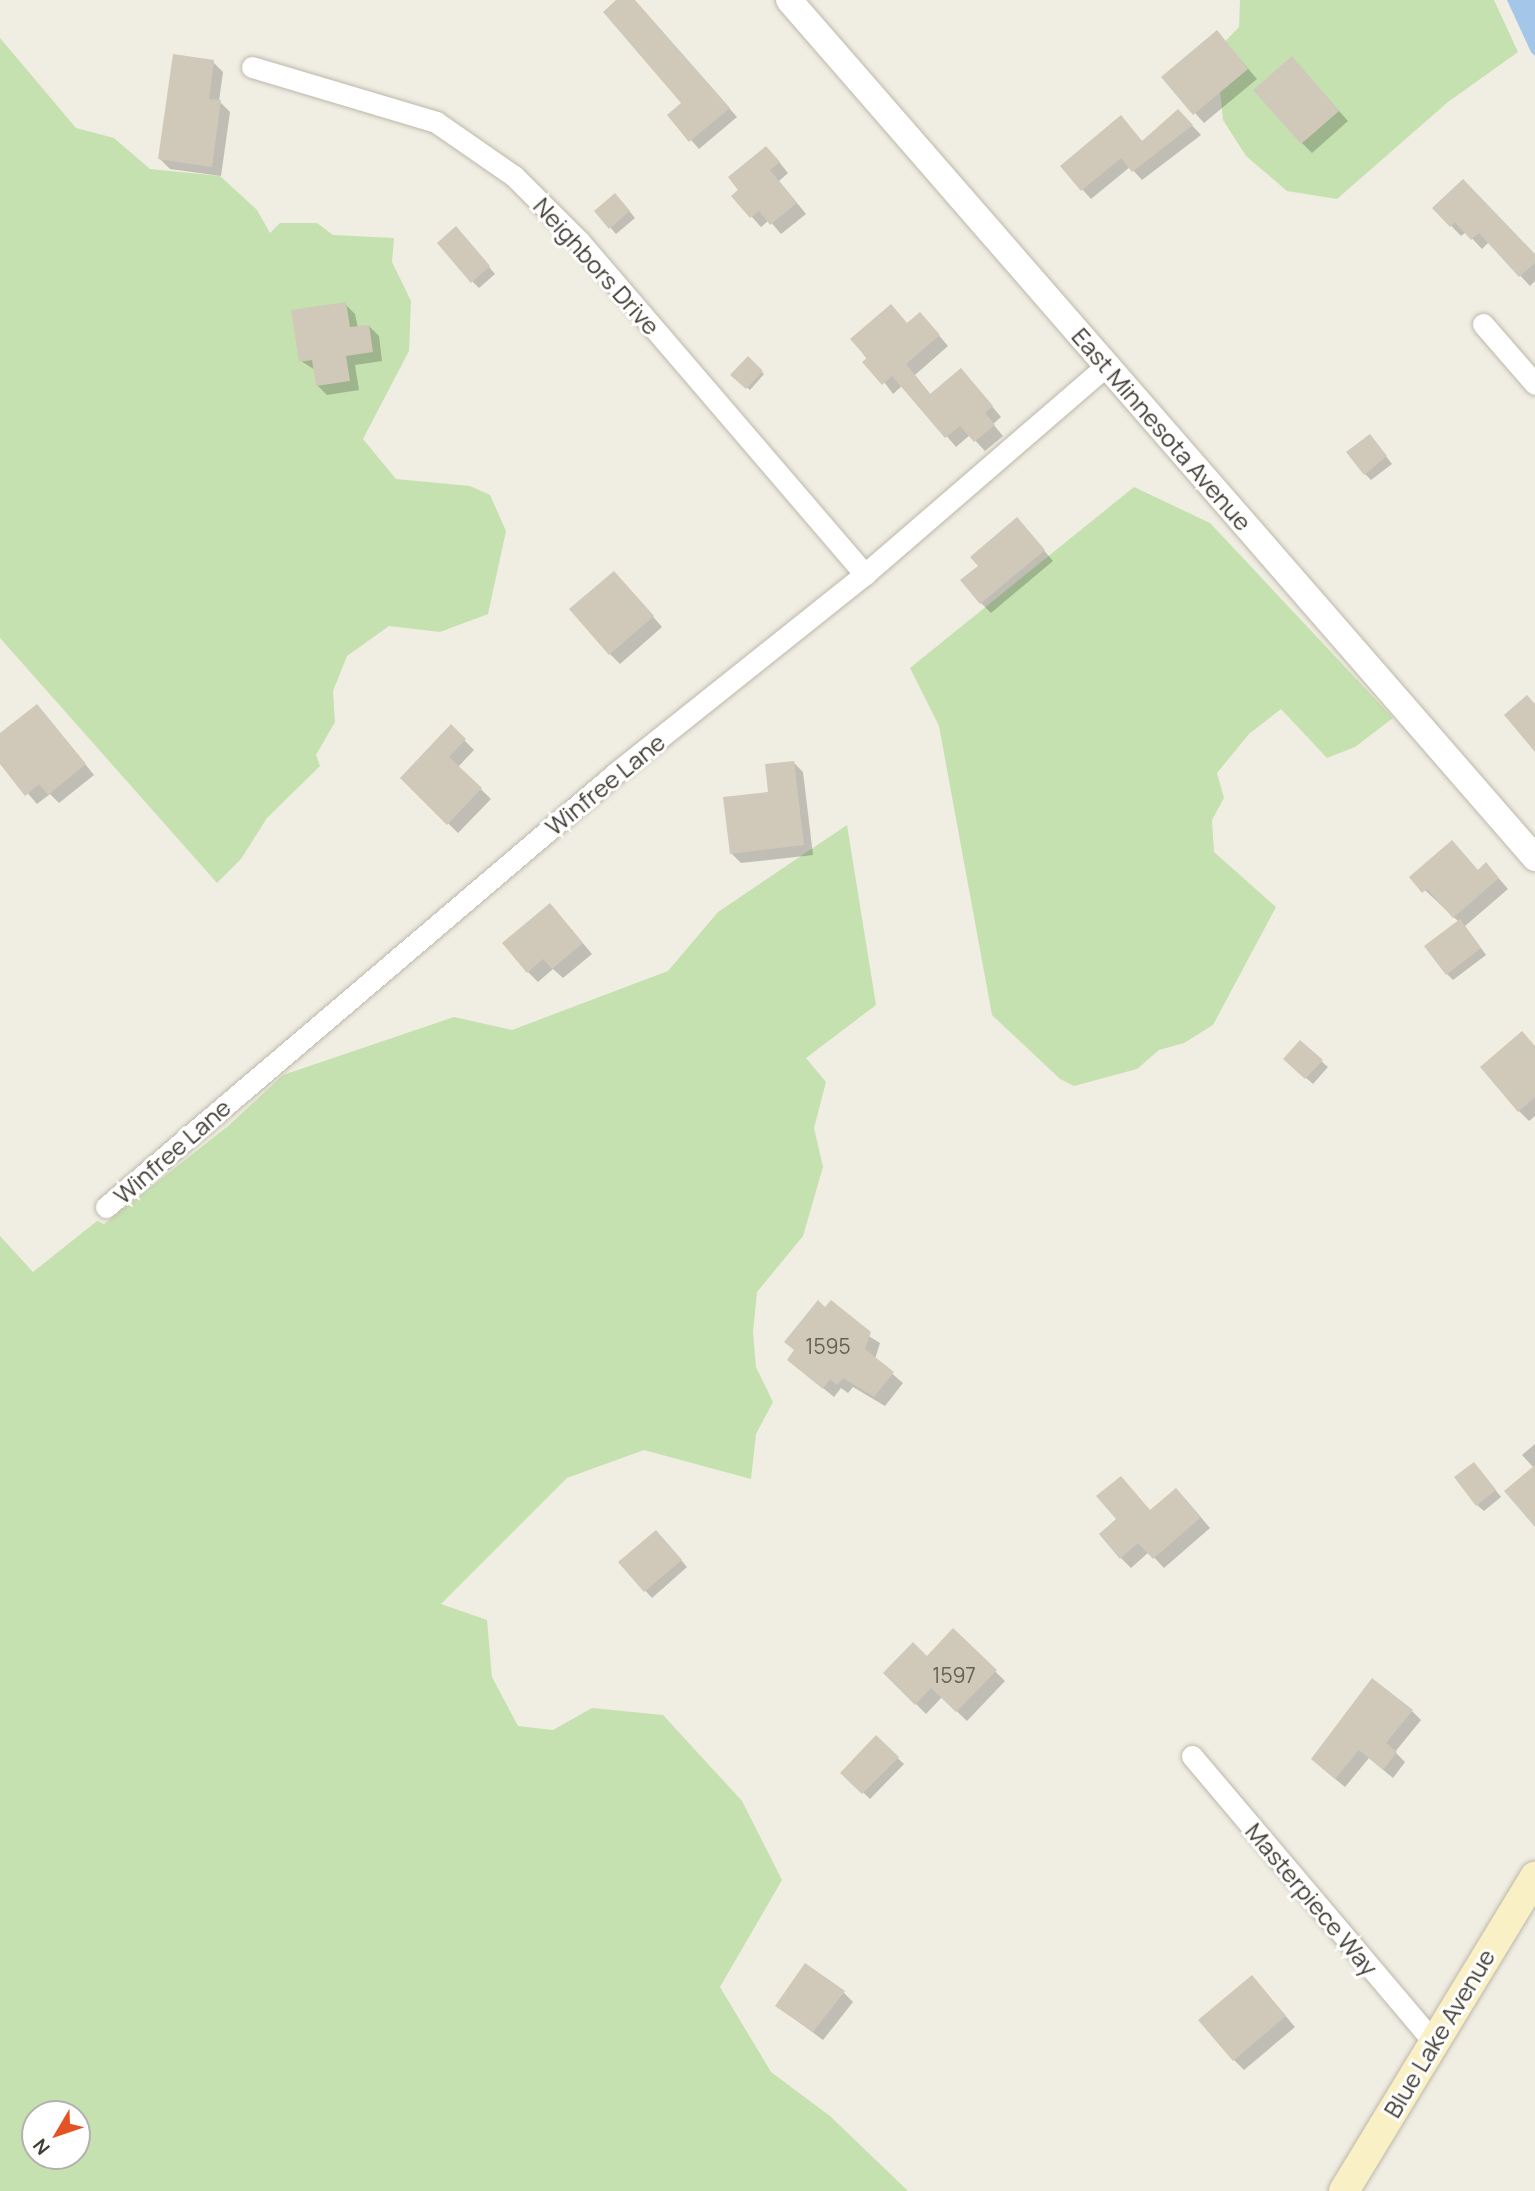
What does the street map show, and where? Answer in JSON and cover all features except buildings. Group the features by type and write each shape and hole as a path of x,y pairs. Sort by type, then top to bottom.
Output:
{"main road":[{"name":"Blue Lake Avenue","path":"1344,2191 1535,1877"}],"street":[{"name":"East Minnesota Avenue","path":"789,0 1535,858"},
{"name":"Neighbors Drive","path":"252,68 436,122 514,176 580,242 865,574"},
{"path":"1483,324 1535,384"},
{"name":"Winfree Lane","path":"106,1207 617,772 865,574 1107,365"},
{"name":"Masterpiece Way","path":"1192,1756 1433,2041"}],"green space":[{"path":"1240,0 1494,0 1518,52 1448,102 1337,199 1287,191 1246,156 1223,120 1216,51 1239,27"},
{"path":"0,38 76,128 114,138 150,169 220,176 257,210 270,233 280,223 317,223 333,235 394,238 392,262 411,301 409,351 363,439 396,479 470,486 490,495 506,531 488,614 440,632 389,626 347,656 333,691 335,722 316,755 320,766 267,818 241,859 217,883 0,638"},
{"path":"1134,487 1210,523 1393,718 1355,747 1327,758 1281,709 1249,734 1217,773 1224,798 1212,820 1214,852 1276,907 1213,1025 1184,1043 1159,1050 1137,1069 1074,1086 1060,1079 992,1015 939,726 910,668"},
{"path":"847,825 876,1005 806,1058 826,1082 814,1128 823,1167 803,1236 757,1292 753,1332 756,1367 773,1402 756,1434 751,1479 644,1450 567,1478 441,1604 487,1620 492,1677 518,1726 553,1730 592,1708 663,1715 742,1801 782,1880 720,1987 771,2072 830,2116 908,2191 0,2191 0,1236 33,1272 97,1221 104,1224 228,1126 283,1075 454,1017 512,1030 668,971 718,912"}],"water":[{"path":"1507,0 1535,0 1535,56 1531,52"}]}
